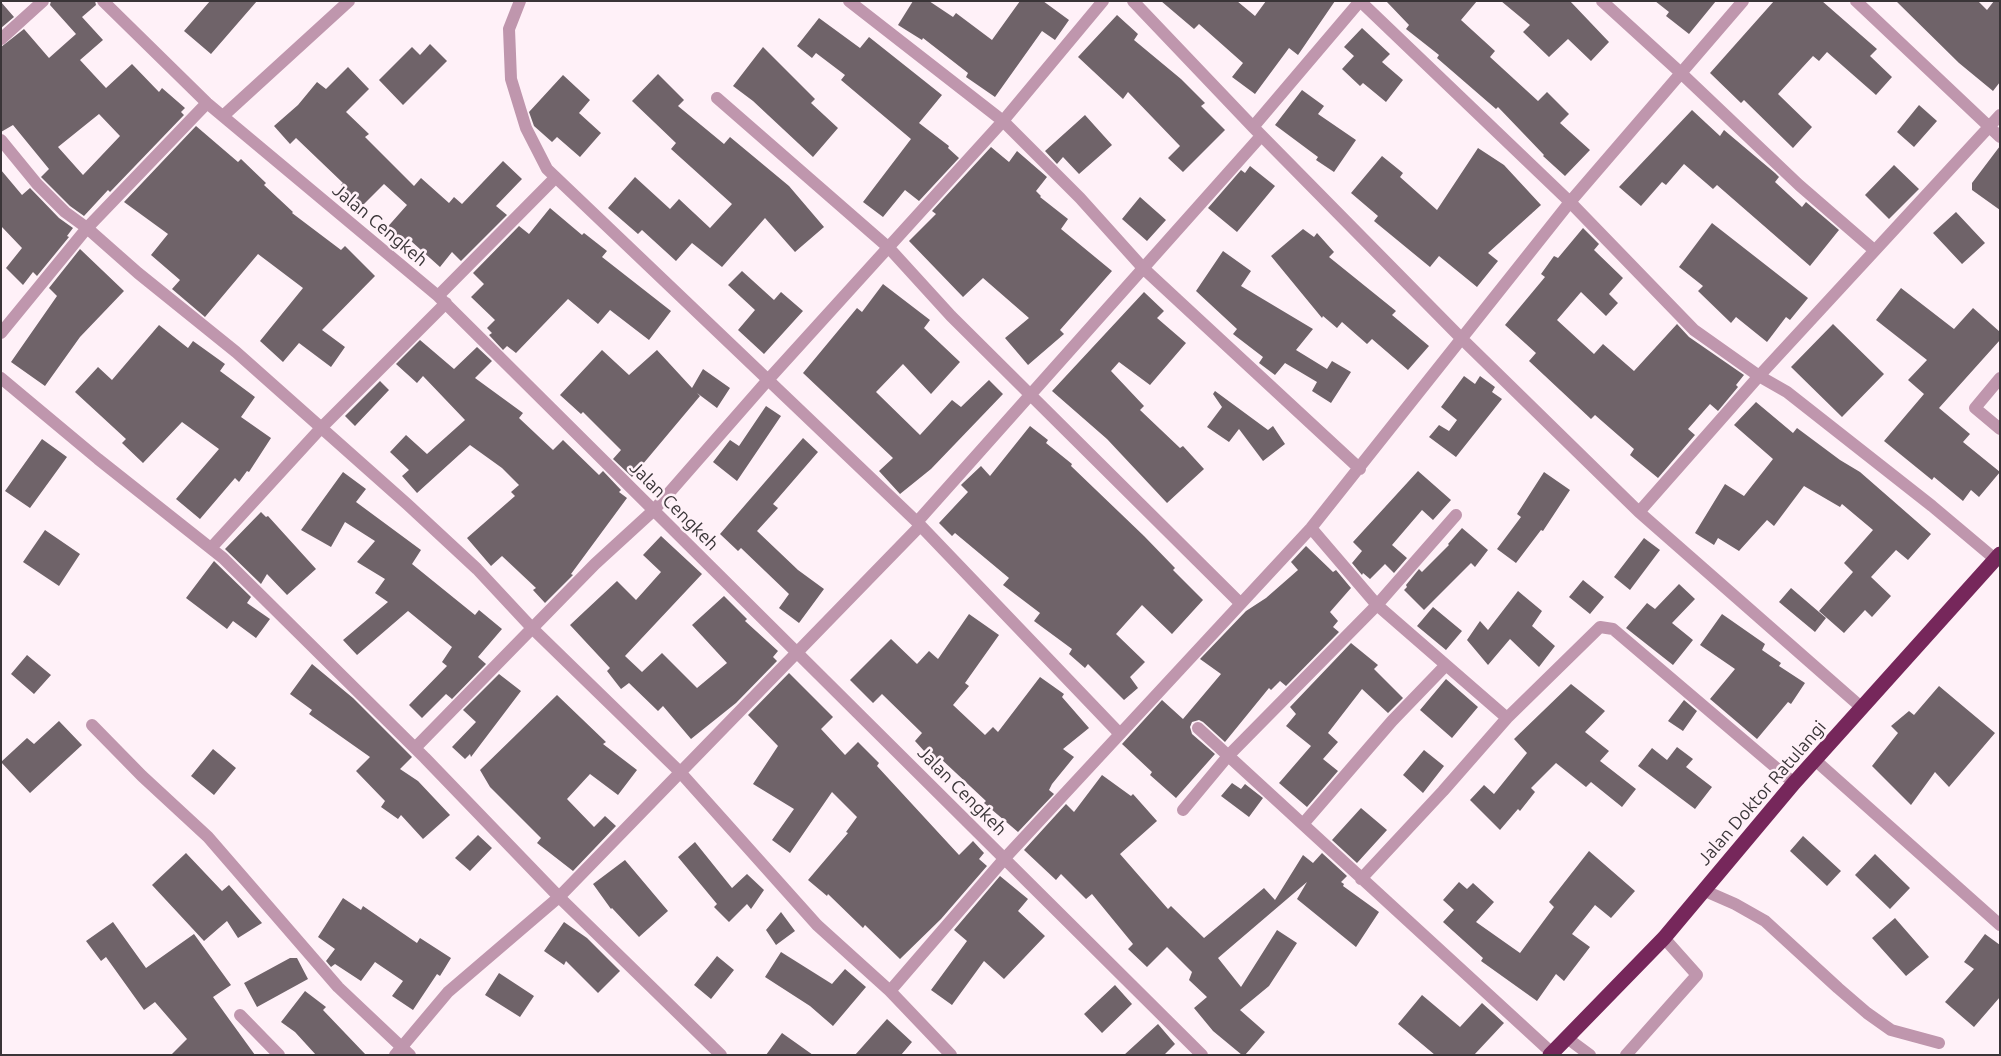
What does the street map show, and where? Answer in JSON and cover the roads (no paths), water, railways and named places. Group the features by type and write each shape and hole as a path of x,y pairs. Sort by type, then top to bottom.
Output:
{"highway":[{"name":"Jalan Doktor Ratulangi","path":"1551,1054 1664,938 1794,783 1997,557"}],"street":[{"path":"1,40 43,1"},
{"name":"Jalan Cengkeh","path":"103,1 208,103 442,299 1202,1055"},
{"path":"223,116 349,1"},
{"path":"520,1 509,28 511,80 526,128 547,169 918,524 1120,734"},
{"path":"849,1 1003,121 1080,198 1143,268 1360,469"},
{"path":"415,748 595,564 654,510 767,381 1003,121 1103,1"},
{"path":"1133,1 1257,131 1461,338 1639,512 1861,708"},
{"path":"92,725 142,776 208,836 338,987 402,1052 448,992 559,897 798,652 918,524 1143,268 1257,131 1360,1 1570,202 1694,330 1759,376 1787,392 1997,557"},
{"path":"1602,1 1799,185 1874,250"},
{"path":"890,991 1005,858 1310,528 1360,469 1461,338 1570,202 1743,1"},
{"path":"1856,1 2000,137"},
{"path":"717,98 889,248 951,316 1032,394 1240,603"},
{"path":"1,333 87,228 208,103"},
{"path":"1639,512 1759,376 2000,115"},
{"path":"1,140 37,184 65,212 87,228 138,273 236,352 407,504 476,569 532,628 680,772 817,925 890,991 951,1055"},
{"path":"211,548 555,178"},
{"path":"1,378 98,459 211,548 415,748 559,897 721,1055"},
{"path":"2000,378 1975,408 2000,429"},
{"path":"1183,810 1228,756 1378,605 1456,515"},
{"path":"1310,528 1378,605 1507,718"},
{"path":"1361,879 1507,718 1600,627 1613,629 1794,783"},
{"path":"1303,824 1392,721 1446,665"},
{"path":"1198,728 1551,1054"},
{"path":"1815,760 2000,925"},
{"path":"1703,890 1735,904 1765,921 1838,988 1867,1013 1891,1030 1939,1043"},
{"path":"1626,1055 1697,975 1664,938"},
{"path":"240,1015 280,1055"},
{"path":"1568,1038 1590,1055"}]}
